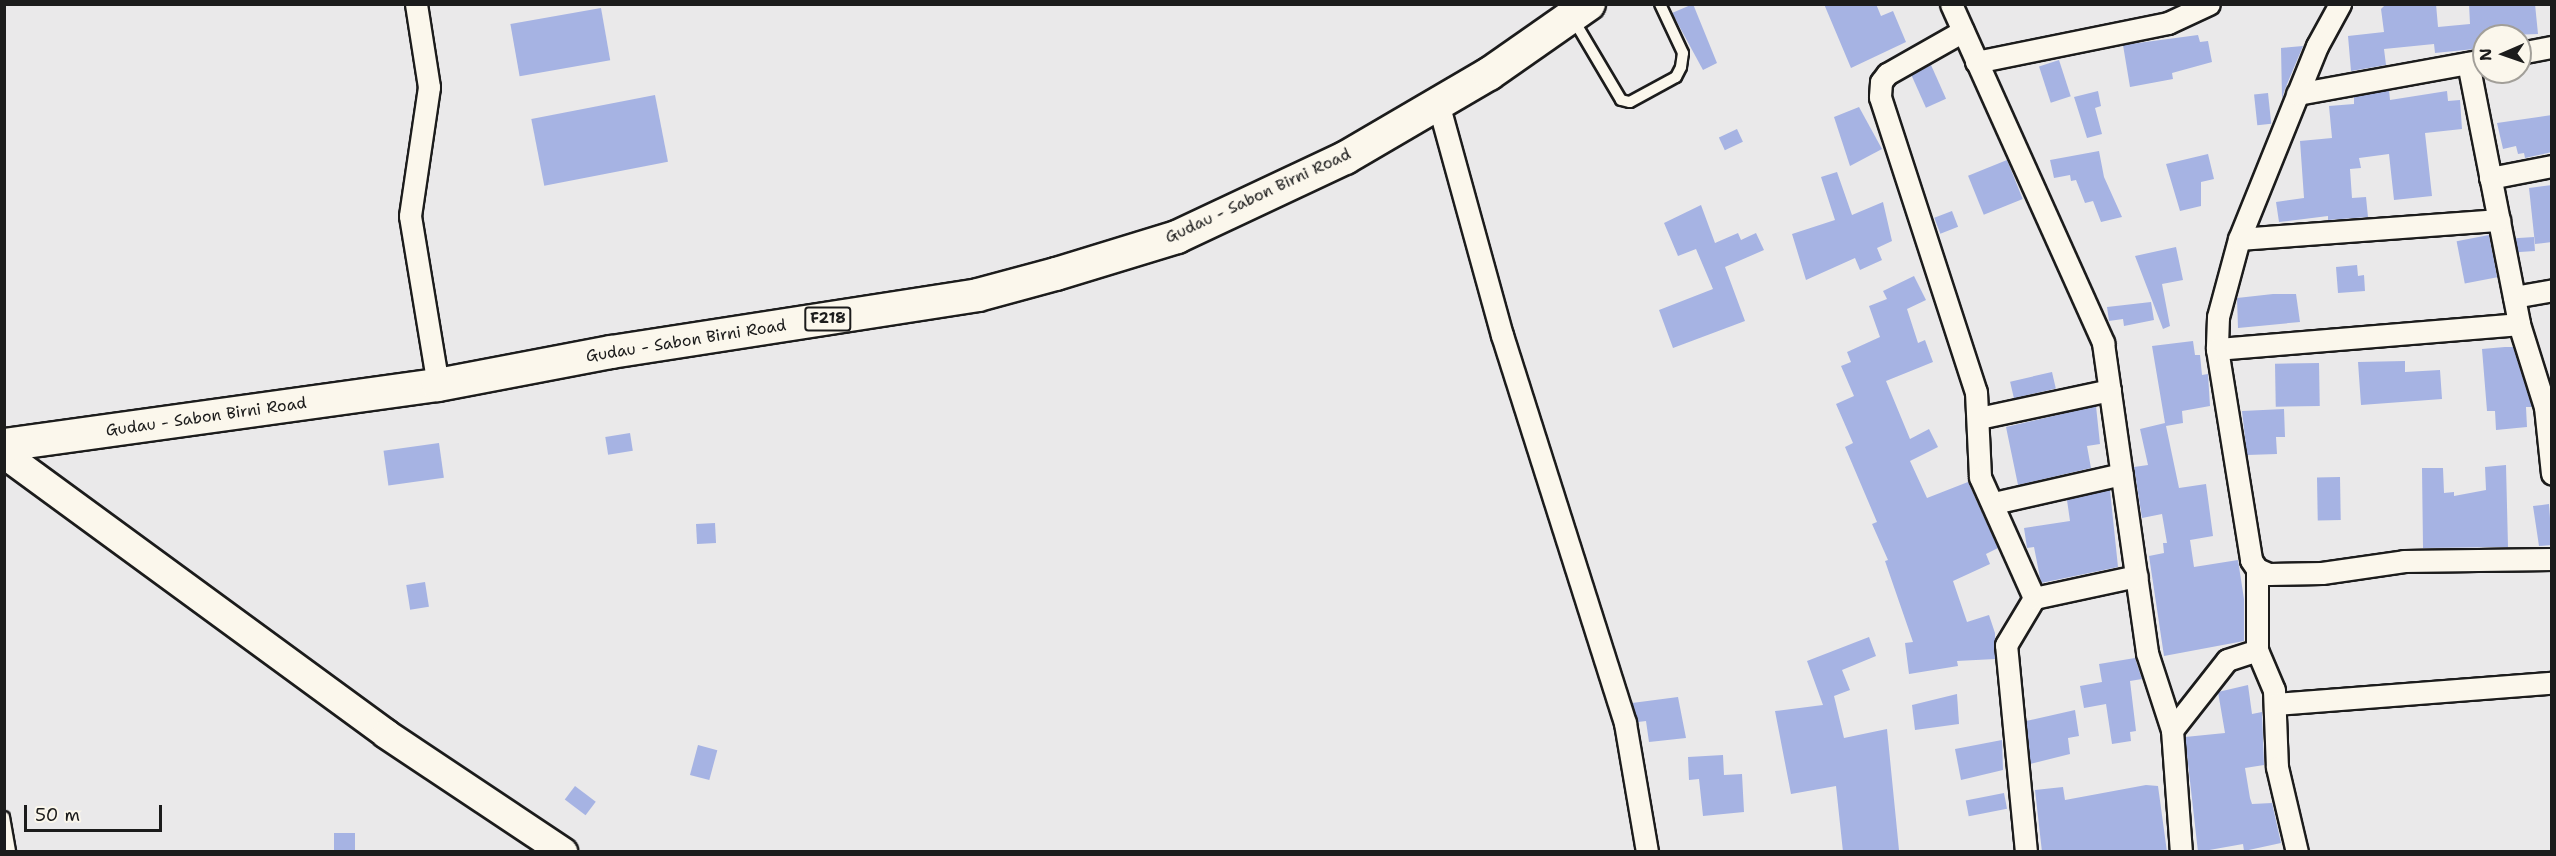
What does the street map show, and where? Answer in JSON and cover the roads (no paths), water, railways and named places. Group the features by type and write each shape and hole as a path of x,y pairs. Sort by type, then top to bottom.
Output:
{"main road":[{"name":"Gudau - Sabon Birni Road","path":"4,445 438,385 611,352 978,295 1056,274 1177,237 1345,158 1489,74 1581,11"}],"street":[{"path":"416,4 429,87 410,216 438,385"},
{"path":"1951,4 2103,343 2138,576 2147,653 2172,730 2181,852"},
{"path":"1976,62 2168,23 2209,4"},
{"path":"2297,852 2278,774 2276,704 2257,650 2257,569 2251,560 2217,349 2218,317 2239,239 2317,46 2340,4"},
{"path":"1963,31 1887,74 1881,82 1880,97 1976,392 1979,418 1976,458 1980,477 1994,503 2034,598"},
{"path":"2532,51 2552,47"},
{"path":"2297,94 2472,62"},
{"path":"2479,84 2490,178 2519,324 2548,406 2552,474"},
{"path":"1438,103 1502,335 1625,723 1647,852"},
{"path":"2490,178 2552,166"},
{"path":"2239,239 2499,220"},
{"path":"2514,297 2552,290"},
{"path":"2217,349 2519,324"},
{"path":"1979,418 2110,390"},
{"path":"4,454 386,734 563,852"},
{"path":"1994,503 2122,474"},
{"path":"2257,569 2269,574 2322,573 2404,561 2552,559"},
{"path":"2026,852 2006,645 2034,598 2138,576"},
{"path":"2172,730 2227,660 2257,650"},
{"path":"2276,704 2552,683"}],"lane":[{"path":"1581,11 1621,100 1630,102 1676,77 1681,68 1683,53 1660,4"},
{"path":"4,817 10,852"}]}
